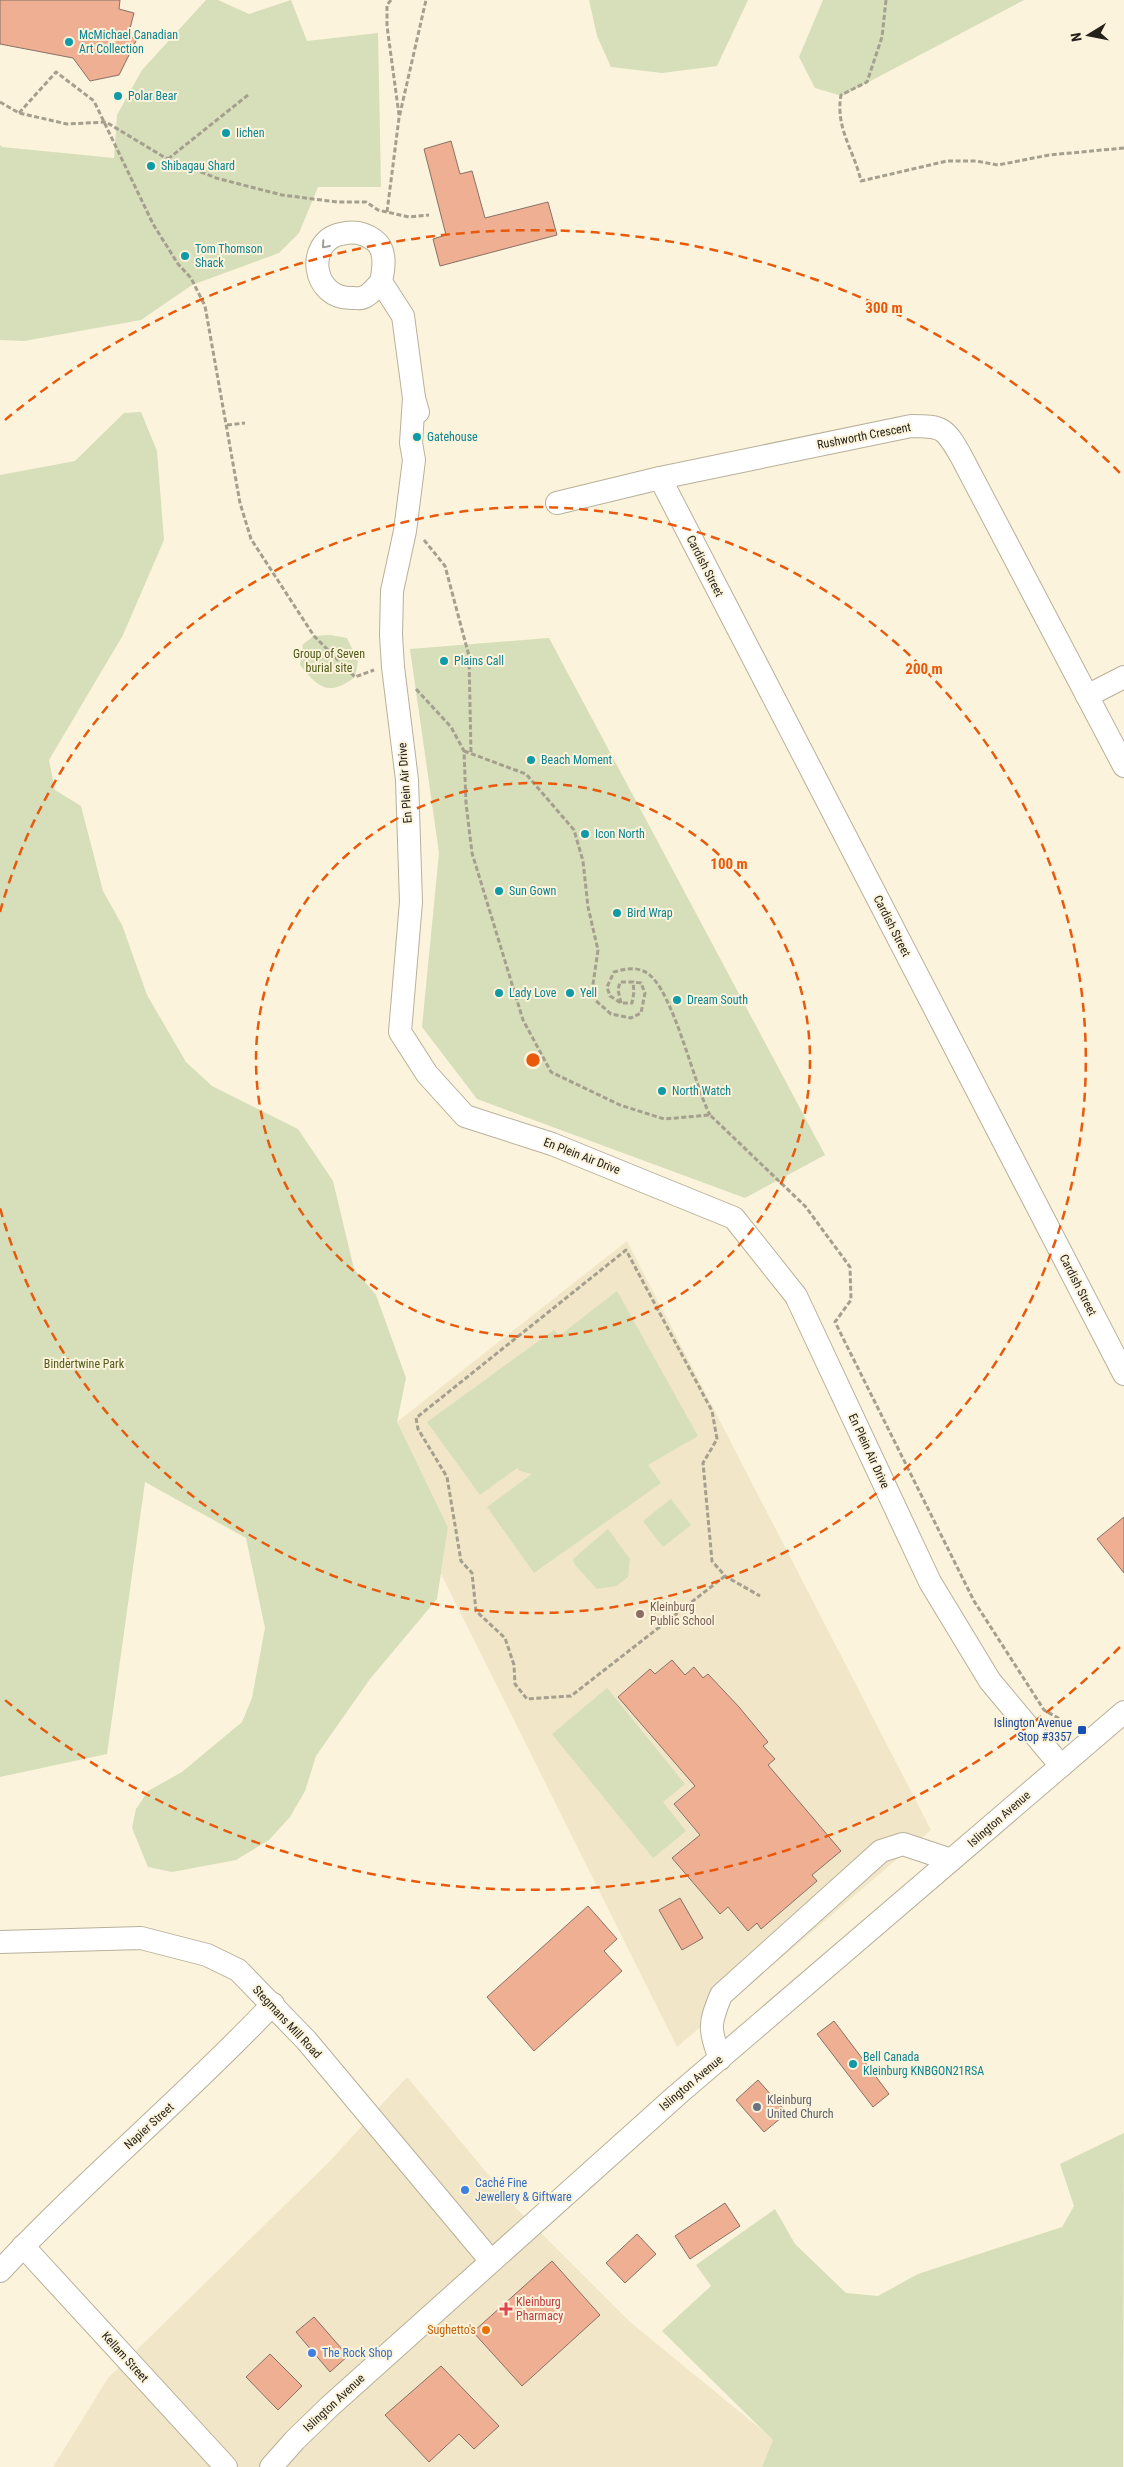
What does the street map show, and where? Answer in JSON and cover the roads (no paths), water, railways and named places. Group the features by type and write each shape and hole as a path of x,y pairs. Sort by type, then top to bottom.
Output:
{"street":[{"name":"En Plein Air Drive","path":"381,282 403,316 414,398 411,443 414,460 407,519 392,591 393,667 407,780 411,902 400,1032 426,1074 466,1116 552,1144 734,1218 796,1296 930,1582 990,1681 1061,1766"},
{"name":"Rushworth Crescent","path":"557,503 660,478 911,426 937,426 951,438 961,456 1124,766"},
{"name":"Cardish Street","path":"660,478 1124,1374"},
{"path":"1087,696 1124,677"},
{"name":"Islington Avenue","path":"271,2467 295,2440 329,2407 677,2095 1124,1712"},
{"path":"720,2059 712,2037 710,2021 721,1995 881,1851 903,1844 951,1860"},
{"name":"Stegmans Mill Road","path":"0,1942 141,1938 207,1955 238,1970 273,2004 491,2261"},
{"name":"Napier Street","path":"0,2271 115,2156 228,2052 273,2004"},
{"name":"Kellam Street","path":"23,2246 226,2467"}],"place":[{"name":"McMichael Canadian Art Collection","path":"69,42"},
{"name":"Polar Bear","path":"118,96"},
{"name":"Iichen","path":"226,133"},
{"name":"Shibagau Shard","path":"151,166"},
{"name":"Tom Thomson Shack","path":"185,256"},
{"name":"Gatehouse","path":"417,437"},
{"name":"Plains Call","path":"444,661"},
{"name":"Beach Moment","path":"531,760"},
{"name":"Icon North","path":"585,834"},
{"name":"Sun Gown","path":"499,891"},
{"name":"Bird Wrap","path":"617,913"},
{"name":"Lady Love","path":"499,993"},
{"name":"Yell","path":"570,993"},
{"name":"Dream South","path":"677,1000"},
{"name":"North Watch","path":"662,1091"},
{"name":"Kleinburg Public School","path":"640,1614"},
{"name":"Islington Avenue Stop #3357","path":"1082,1730"},
{"name":"Bell Canada Kleinburg KNBGON21RSA","path":"853,2064"},
{"name":"Kleinburg United Church","path":"757,2107"},
{"name":"Caché Fine Jewellery & Giftware","path":"465,2190"},
{"name":"Kleinburg Pharmacy","path":"506,2309"},
{"name":"Sughetto's","path":"486,2330"},
{"name":"The Rock Shop","path":"312,2353"}],"park label":[{"name":"Group of Seven burial site","path":"329,661"},
{"name":"Bindertwine Park","path":"84,1364"}]}
